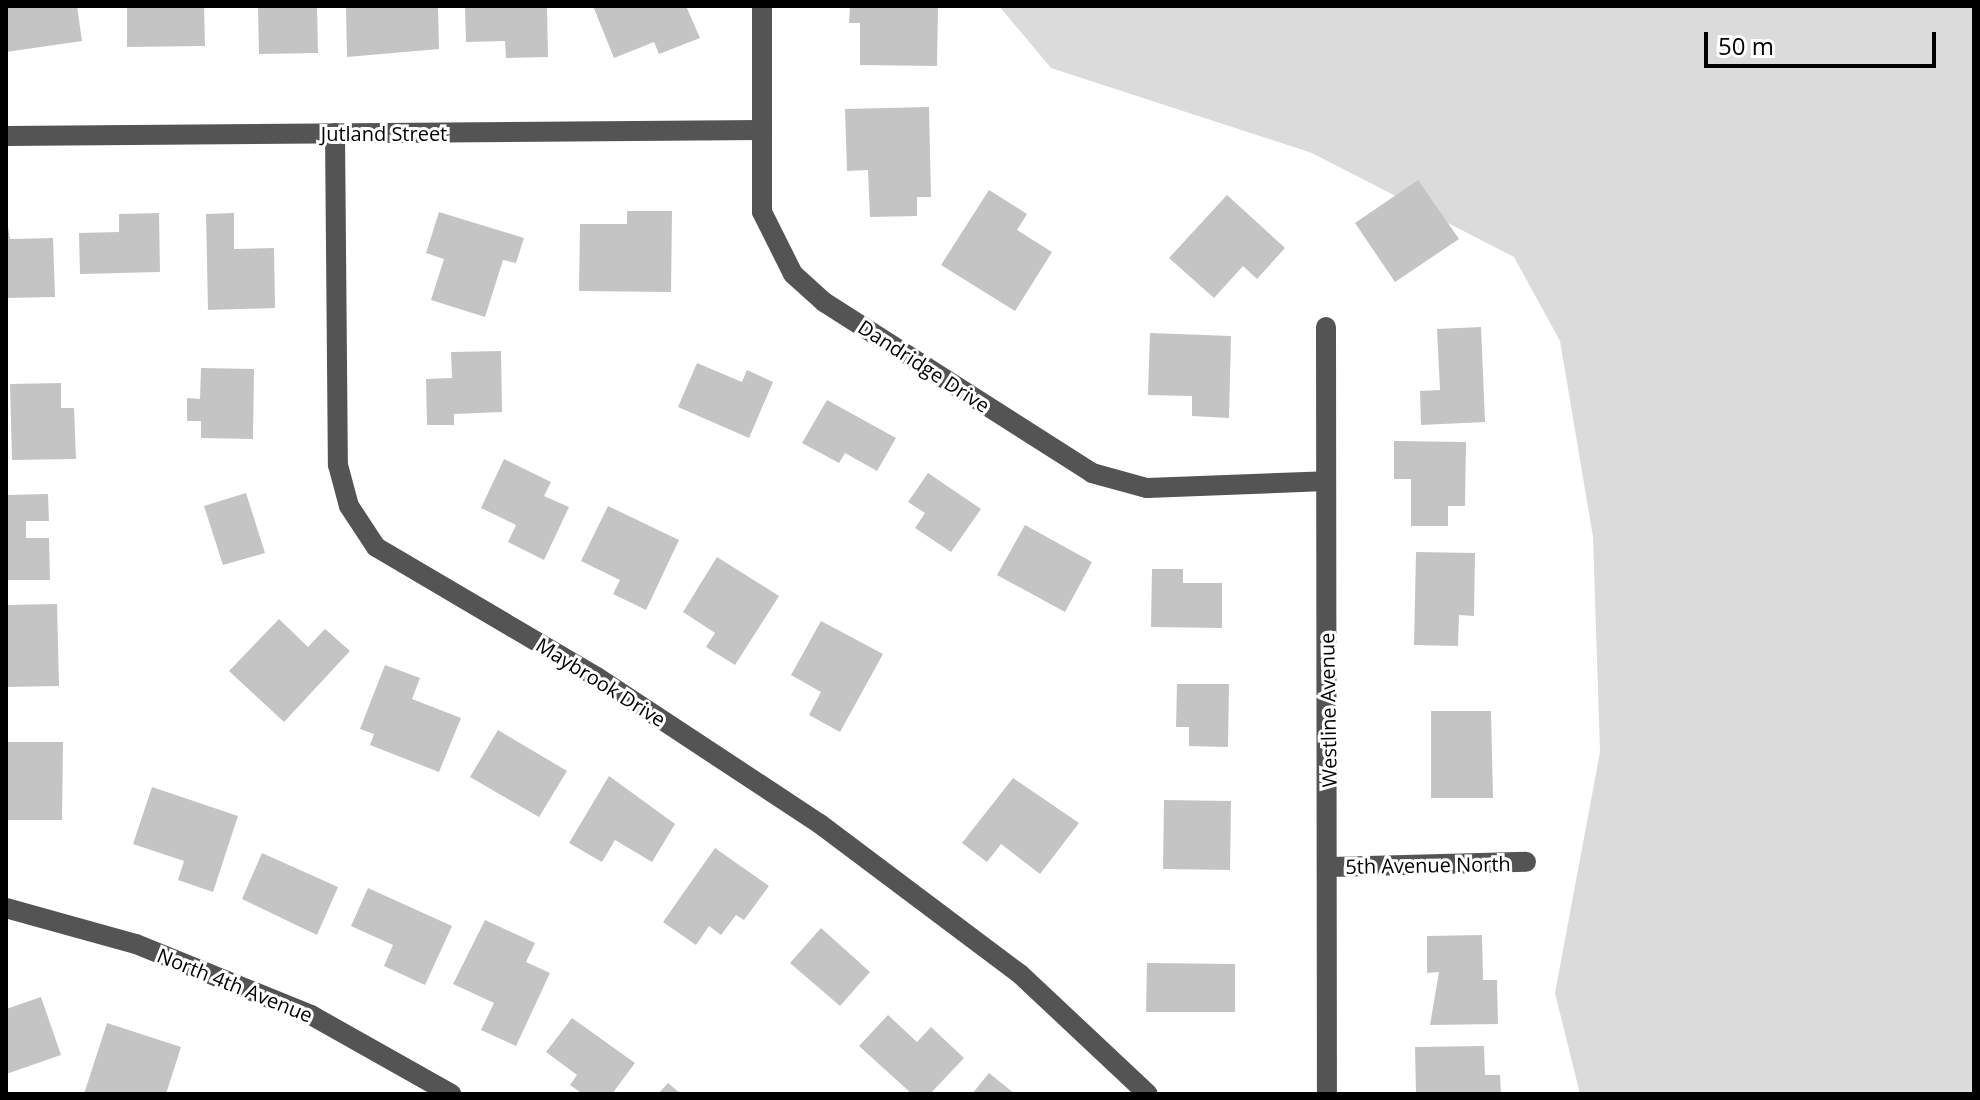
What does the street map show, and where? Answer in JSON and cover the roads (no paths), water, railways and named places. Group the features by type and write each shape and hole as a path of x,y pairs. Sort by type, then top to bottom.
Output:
{"street":[{"name":"Dandridge Drive","path":"762,6 762,212 793,274 824,302 1092,473 1147,488 1326,481"},
{"name":"Jutland Street","path":"6,136 762,130"},
{"name":"Maybrook Drive","path":"335,133 338,465 349,506 376,547 597,677 859,852 1020,974 1148,1094"},
{"name":"Westline Avenue","path":"1326,327 1330,867 1327,1094"},
{"name":"5th Avenue North","path":"1330,867 1526,862"},
{"name":"North 4th Avenue","path":"6,908 136,944 311,1015 451,1094"}]}
